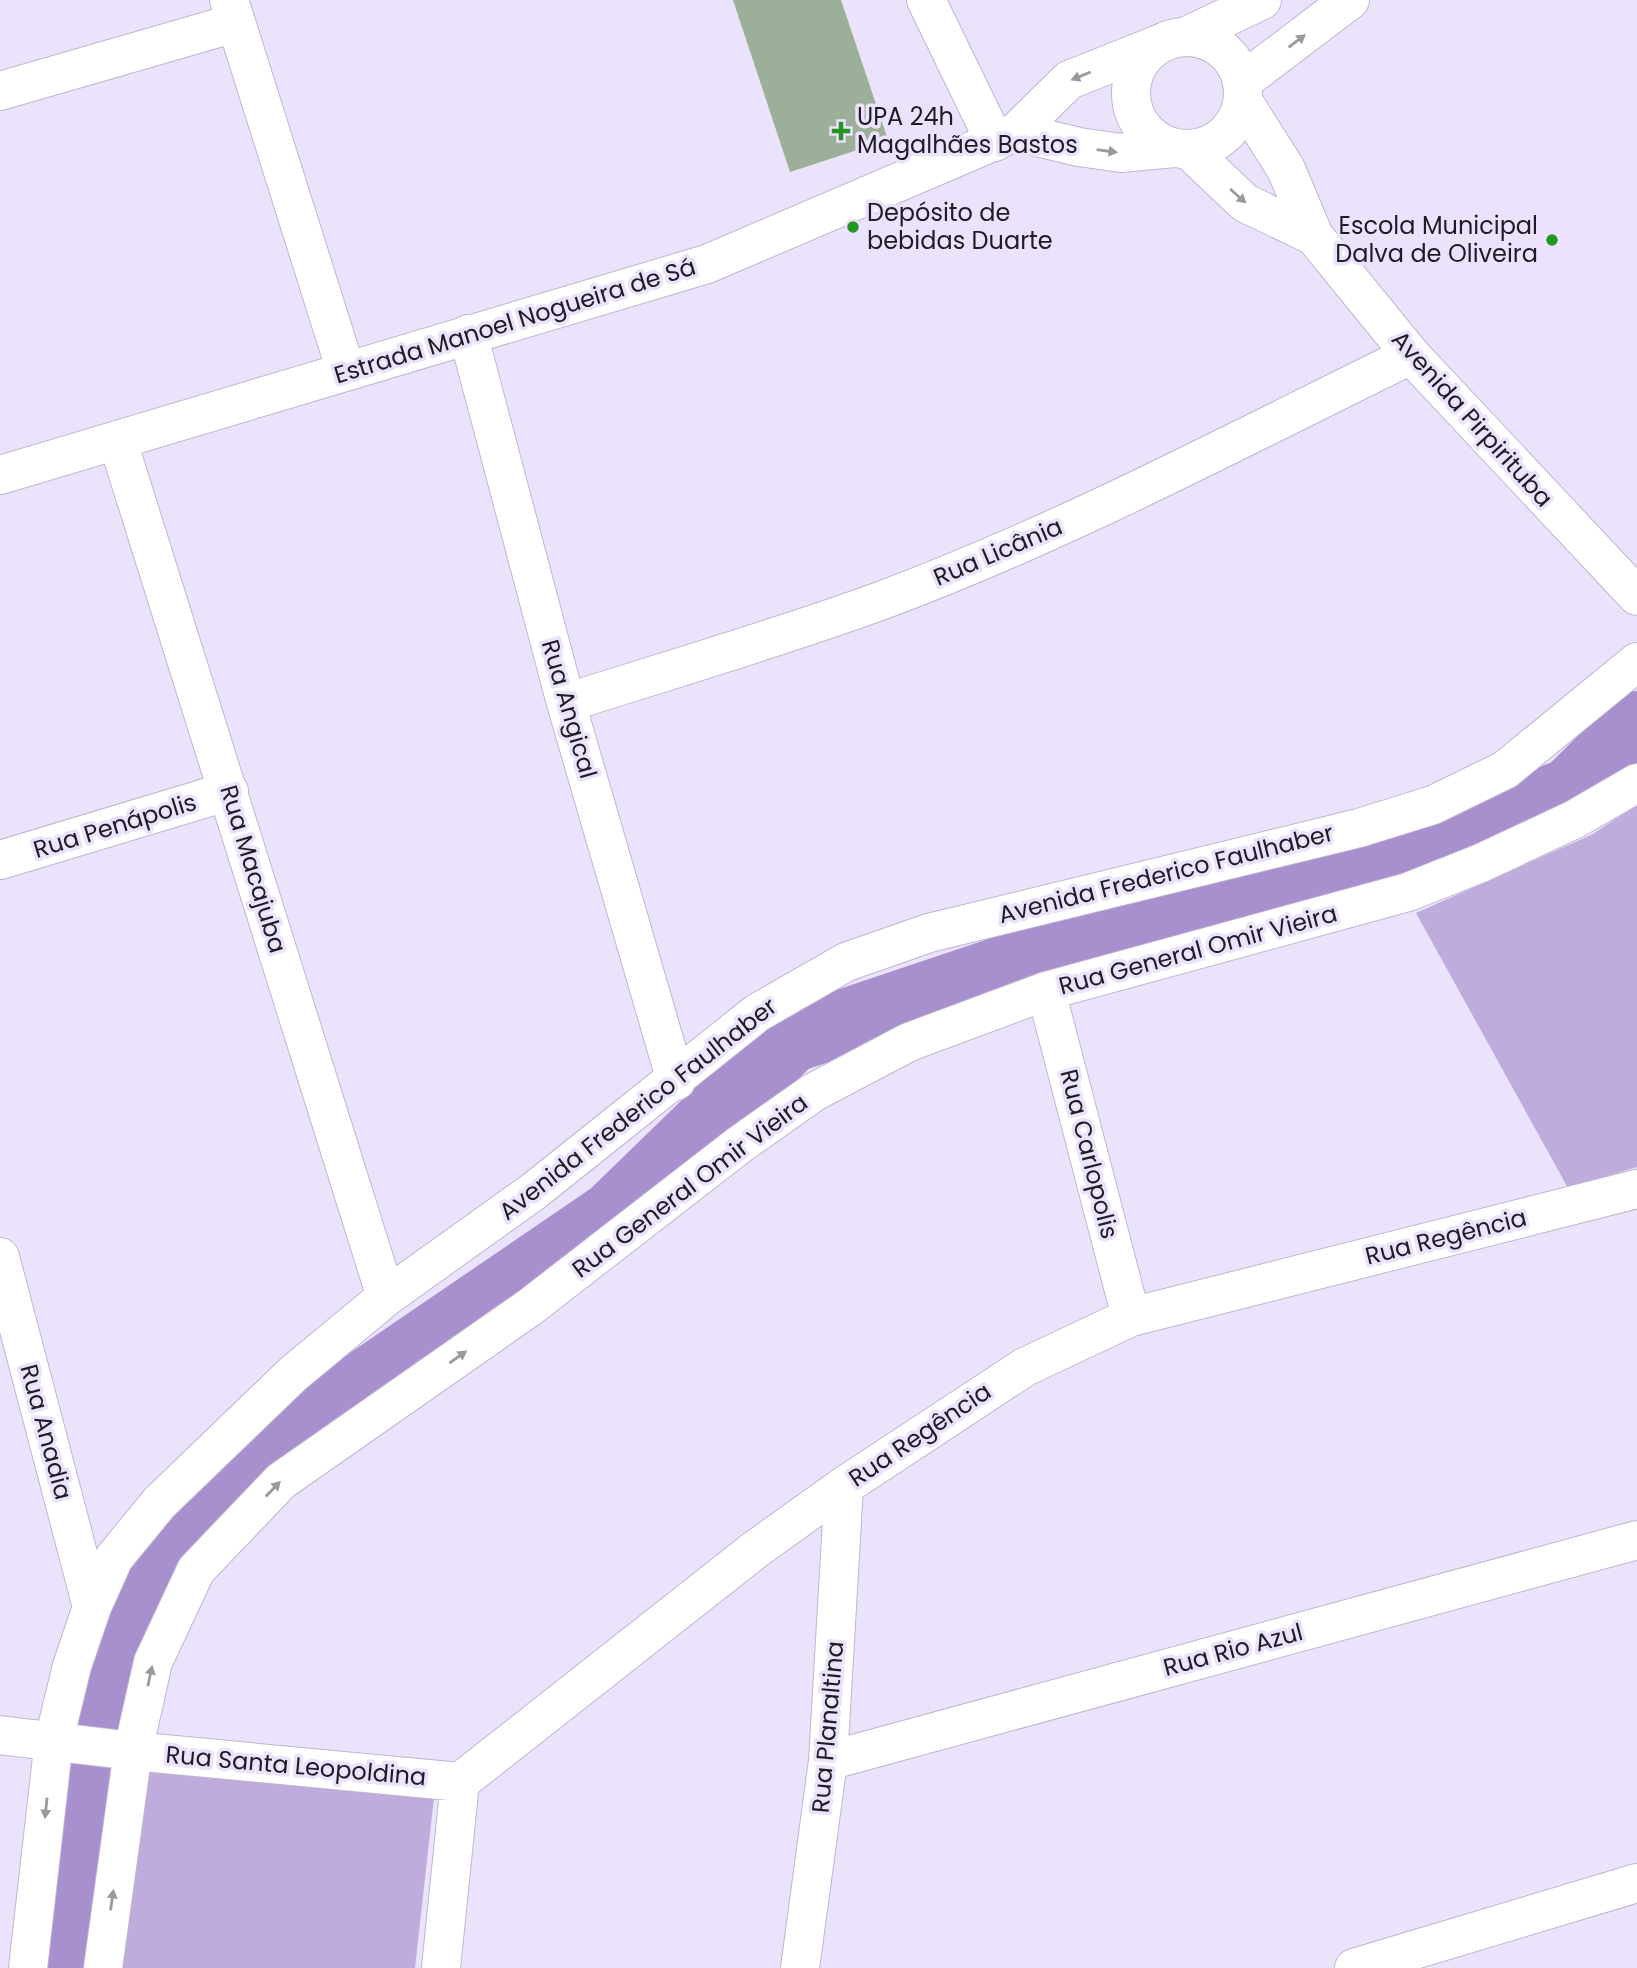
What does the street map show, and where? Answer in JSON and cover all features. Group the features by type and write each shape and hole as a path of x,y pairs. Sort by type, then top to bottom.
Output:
{"street":[{"path":"926,0 1005,137 1121,153 1210,145 1226,134 1237,119 1242,91 1235,64 1222,49 1205,40 1176,39"},
{"path":"1181,149 1157,141 1144,130 1134,114 1130,97 1132,79 1140,62 1151,50 1262,0"},
{"path":"1242,91 1350,0"},
{"path":"0,91 232,12 346,371"},
{"name":"Estrada Manoel Nogueira de Sá","path":"0,475 118,442 468,334 707,264 1005,137 1069,80 1176,39"},
{"name":"Avenida Pirpirituba","path":"1242,91 1286,169 1314,236 1411,355 1637,596"},
{"name":"Avenida Pirpirituba","path":"1181,149 1245,203 1314,236"},
{"name":"Rua Angical","path":"468,334 566,703 676,1081"},
{"name":"Rua Licânia","path":"566,703 882,600 970,565 1072,520 1411,355"},
{"name":"Rua Macajuba","path":"118,442 386,1297"},
{"name":"Avenida Frederico Faulhaber","path":"28,1968 64,1741 72,1666 92,1606 114,1558 159,1503 293,1374 386,1297 534,1191 676,1081 757,1013 846,962 929,933 1359,828 1433,805 1505,769 1637,662"},
{"name":"Rua General Omir Vieira","path":"103,1968 127,1751 153,1662 196,1570 281,1481 530,1307 739,1145 814,1092 909,1042 1046,991 1408,892 1480,863 1575,819 1637,783"},
{"name":"Rua Penápolis","path":"0,860 229,791"},
{"name":"Rua Carlopolis","path":"1046,991 1131,1317"},
{"name":"Rua Regência","path":"460,1782 756,1549 844,1486 1025,1367 1131,1317 1637,1189"},
{"name":"Rua Anadia","path":"0,1256 92,1606"},
{"name":"Rua Planaltina","path":"800,1968 828,1760 844,1486"},
{"name":"Rua Rio Azul","path":"828,1760 1637,1540"},
{"path":"0,1735 64,1741"},
{"name":"Rua Santa Leopoldina","path":"64,1741 127,1751 460,1782"},
{"path":"441,1968 460,1782"},
{"path":"1354,1968 1637,1882"}],"shaded area":[{"path":"1637,805 1637,1167 1568,1188 1416,913 1591,835"},
{"path":"135,1764 434,1797 415,1968 114,1968"}],"building":[{"path":"733,0 841,0 888,140 790,172"}],"waterway":[{"path":"73,1968 92,1731 160,1549 360,1386 612,1214 791,1040 1071,946 1352,874 1569,791 1637,724"}],"place":[{"name":"UPA 24h Magalhães Bastos","path":"841,131"},
{"name":"Depósito de bebidas Duarte","path":"853,227"},
{"name":"Escola Municipal Dalva de Oliveira","path":"1552,240"}]}
